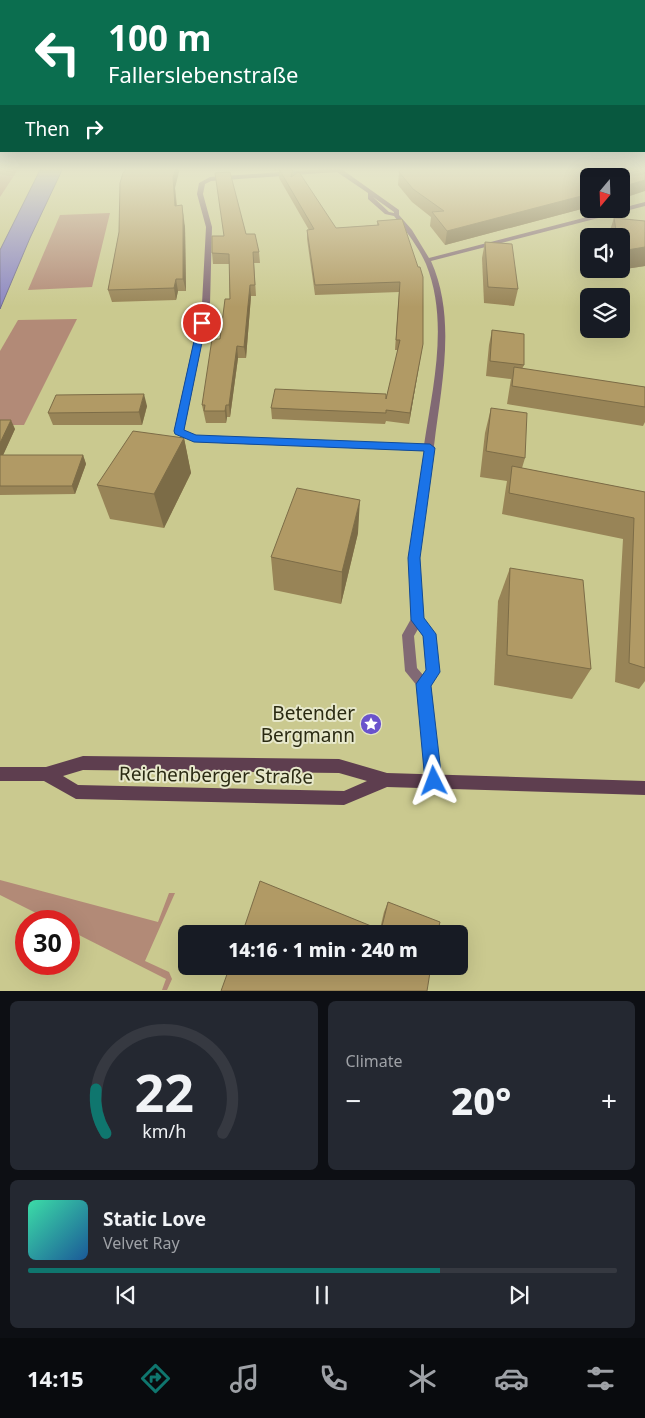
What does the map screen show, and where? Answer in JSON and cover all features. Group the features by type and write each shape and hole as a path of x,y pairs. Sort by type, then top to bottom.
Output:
{"street":[{"path":"206,214 209,227 206,304 179,431 194,439 430,448"},
{"path":"393,214 396,215 420,244 428,260 440,296 442,331 430,448 414,558 418,620 429,634 433,672 424,684"},
{"path":"428,260 605,214"},
{"path":"418,620 408,635 411,671 424,684 434,781"},
{"name":"Reichenberger Straße","path":"0,774 46,774 83,763 339,766 387,780 645,788"},
{"name":"Reichenberger Straße","path":"46,774 76,792 329,798 344,798 387,780"}],"shaded area":[{"path":"18,214 41,214 0,309 0,250"},
{"path":"110,214 92,287 28,290 60,215"},
{"path":"77,319 24,425 0,425 0,351 18,320"},
{"path":"0,880 158,922 169,893 175,893 145,961 169,972 172,979 167,990 162,990 166,979 80,936 80,910 30,910 0,895"}],"building":[{"path":"119,214 183,214 183,279 176,279 174,288 108,290 119,232"},
{"path":"221,214 241,214 246,234 255,234 259,252 253,252 255,285 250,285 244,347 237,346 229,405 226,405 225,411 204,411 205,405 202,405 212,339 220,339 225,299 230,299 229,254 212,253 212,236 224,236"},
{"path":"305,214 327,214 336,228 379,225 377,221 402,219 423,277 423,344 410,413 386,410 386,413 271,408 275,389 386,394 386,399 400,340 396,340 400,282 315,285 307,230 314,229"},
{"path":"434,214 511,214 447,231"},
{"path":"614,218 645,221 645,247 630,250 630,228 616,228"},
{"path":"485,242 512,244 518,289 488,287"},
{"path":"492,330 524,334 524,365 490,361"},
{"path":"514,367 645,387 645,407 512,386"},
{"path":"144,394 139,412 48,413 56,395"},
{"path":"491,408 527,413 525,458 486,451"},
{"path":"0,420 11,420 0,443"},
{"path":"133,431 184,438 154,494 97,485"},
{"path":"0,455 83,455 72,486 0,486"},
{"path":"512,466 645,492 645,668 629,663 634,518 509,493"},
{"path":"297,488 360,500 342,572 271,557"},
{"path":"510,568 583,580 591,669 507,655"},
{"path":"260,881 369,925 245,925"},
{"path":"388,902 440,922 439,925 382,925"},
{"path":"227,975 430,975 427,991 221,991"}],"place":[{"name":"Betender Bergmann","path":"371,724"}],"route":[{"path":"202,323 179,431 194,439 430,448 414,558 418,620 429,634 433,672 424,684 434,781"}]}
